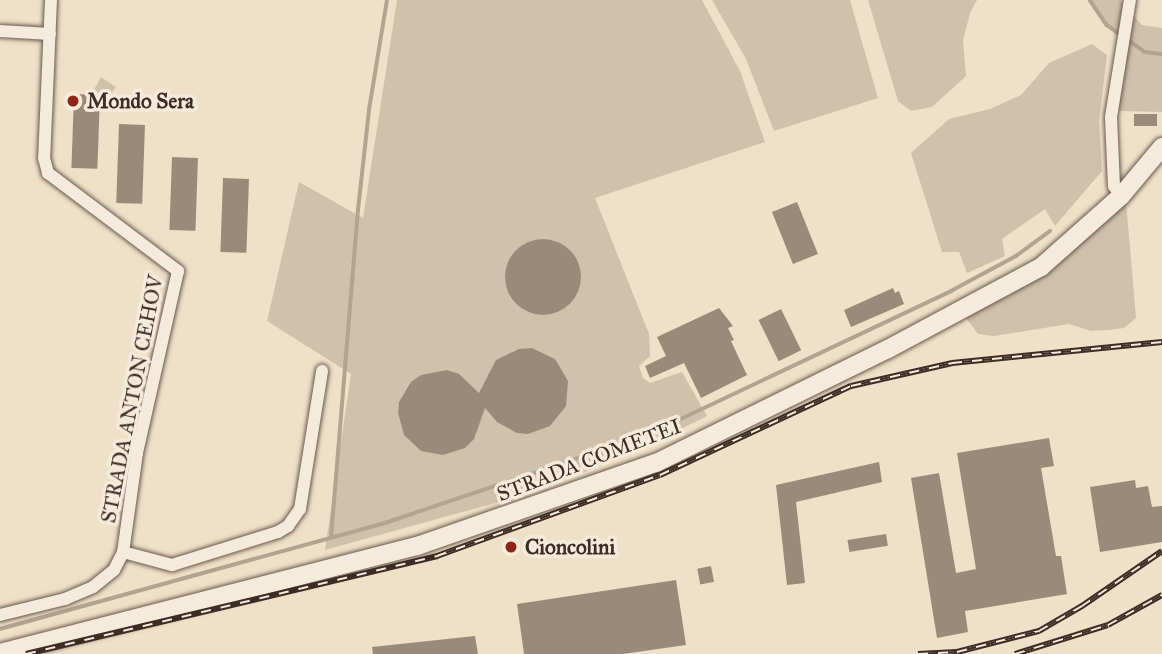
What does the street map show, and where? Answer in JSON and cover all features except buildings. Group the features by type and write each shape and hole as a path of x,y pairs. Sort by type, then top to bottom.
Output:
{"street":[{"path":"0,31 50,34 51,0"},
{"path":"1121,196 1114,186 1111,117 1129,6"},
{"name":"STRADA ANTON CEHOV","path":"50,34 44,158 48,173 178,271 137,453 123,552"},
{"name":"STRADA COMETEI","path":"0,653 417,546 656,463 888,349 1041,267 1121,196 1162,147"},
{"path":"0,615 65,599 93,587 114,570 123,552 172,565 278,532 288,526 300,509 321,371"}],"shaded area":[{"path":"397,0 702,0 740,71 765,142 595,198 649,334 650,356 639,366 643,378 650,383 682,372 707,416 634,452 535,492 325,550 351,374 267,321 299,182 363,218"},
{"path":"712,0 850,0 878,98 774,131 746,59"},
{"path":"868,0 977,0 970,13 963,41 966,76 932,107 911,111 898,101"},
{"path":"1090,0 1120,0 1142,25 1162,28 1162,112 1119,111 1123,38 1107,25"},
{"path":"1092,44 1107,55 1099,121 1102,171 1055,226 1045,209 1002,239 1005,256 967,273 959,252 942,252 911,153 949,119 990,109 1021,95 1049,63"},
{"path":"101,77 116,87 102,107 102,95 91,95"},
{"path":"1126,201 1136,318 1124,328 1109,330 1091,331 1069,324 994,336 978,334 966,318 1053,267"}],"waterway":[{"path":"331,538 358,210 369,110 387,0"},
{"path":"1090,0 1107,25 1121,35"},
{"path":"1127,39 1145,52 1162,54"},
{"path":"0,629 382,524 647,435 951,291 1016,256 1050,231"}],"railway":[{"path":"26,654 437,556 660,475 851,386 952,363 1162,342"},
{"path":"918,654 957,652 1039,631 1082,606 1162,551"},
{"path":"1015,654 1108,625 1162,595"}],"place":[{"name":"Mondo Sera","path":"73,101"},
{"name":"Cioncolini","path":"511,547"}]}
